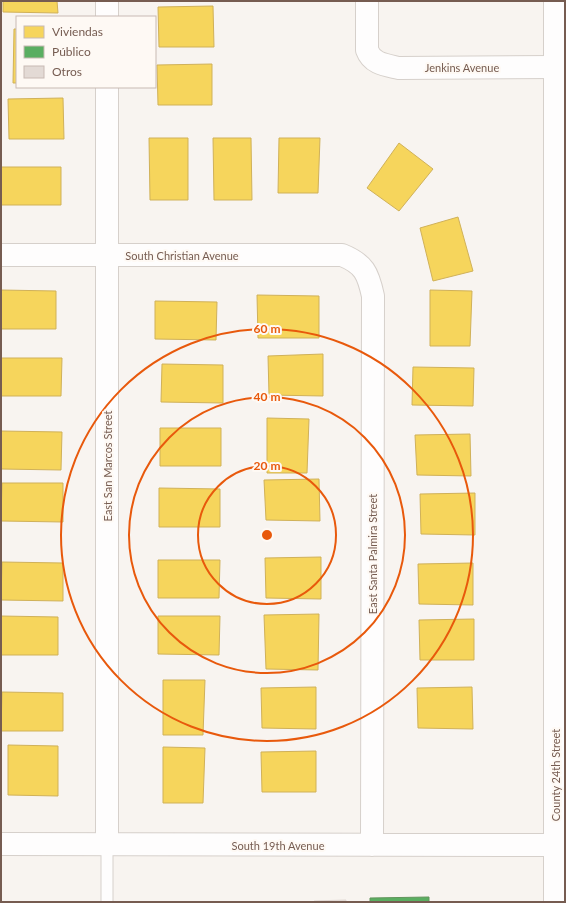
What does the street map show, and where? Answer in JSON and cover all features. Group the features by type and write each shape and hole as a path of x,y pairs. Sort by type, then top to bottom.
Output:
{"street":[{"path":"107,1 107,16"},
{"name":"Jenkins Avenue","path":"367,1 367,50 370,57 382,64 399,68 556,67"},
{"name":"County 24th Street","path":"555,1 560,845 555,902"},
{"name":"East San Marcos Street","path":"107,88 107,845"},
{"name":"South Christian Avenue","path":"1,255 342,255 361,265"},
{"name":"East Santa Palmira Street","path":"361,265 370,280 373,296 372,845"},
{"name":"South 19th Avenue","path":"1,844 560,845"}],"lane":[{"path":"107,845 107,902"}],"building: Viviendas":[{"path":"3,1 57,1 58,13 3,12"},
{"path":"213,6 214,47 159,47 158,7"},
{"path":"14,29 16,29 16,83 13,83"},
{"path":"212,64 212,105 158,105 157,65"},
{"path":"63,98 64,139 9,139 8,99"},
{"path":"149,138 188,138 188,200 150,200"},
{"path":"213,138 251,138 252,200 214,200"},
{"path":"279,138 320,138 318,193 278,193"},
{"path":"399,143 433,169 399,211 367,188"},
{"path":"1,167 61,167 61,205 1,205"},
{"path":"458,217 473,271 433,281 420,228"},
{"path":"1,290 56,291 56,329 1,329"},
{"path":"430,290 472,291 470,346 430,346"},
{"path":"257,295 319,296 319,338 258,338"},
{"path":"155,301 217,302 216,340 155,339"},
{"path":"323,354 323,396 269,395 268,356"},
{"path":"1,358 62,358 61,396 1,396"},
{"path":"162,364 223,365 223,403 161,402"},
{"path":"413,367 474,368 473,406 412,405"},
{"path":"267,418 309,419 307,473 267,473"},
{"path":"160,428 221,428 221,466 160,466"},
{"path":"1,431 62,432 61,470 1,469"},
{"path":"470,434 471,476 417,475 415,435"},
{"path":"319,479 320,521 266,520 264,480"},
{"path":"2,483 63,483 63,522 1,521"},
{"path":"159,488 220,489 220,527 159,527"},
{"path":"475,493 475,535 421,534 420,494"},
{"path":"321,557 321,599 266,598 265,558"},
{"path":"158,560 220,560 219,598 158,598"},
{"path":"2,562 63,563 63,601 1,600"},
{"path":"473,563 473,605 419,604 418,564"},
{"path":"319,614 318,670 266,669 264,615"},
{"path":"1,616 58,617 58,655 1,655"},
{"path":"158,616 220,616 219,655 158,654"},
{"path":"474,619 474,660 420,660 419,620"},
{"path":"163,680 205,680 203,735 163,735"},
{"path":"316,687 316,729 262,728 261,688"},
{"path":"472,687 473,729 418,728 417,688"},
{"path":"2,692 63,693 63,731 1,731"},
{"path":"8,745 58,746 58,796 8,795"},
{"path":"163,747 205,748 203,803 163,803"},
{"path":"316,751 316,792 262,792 261,752"}],"building: Público":[{"path":"429,897 429,902 370,902 370,898"}],"building: Otros":[{"path":"346,900 346,902 314,902 314,901"}]}
